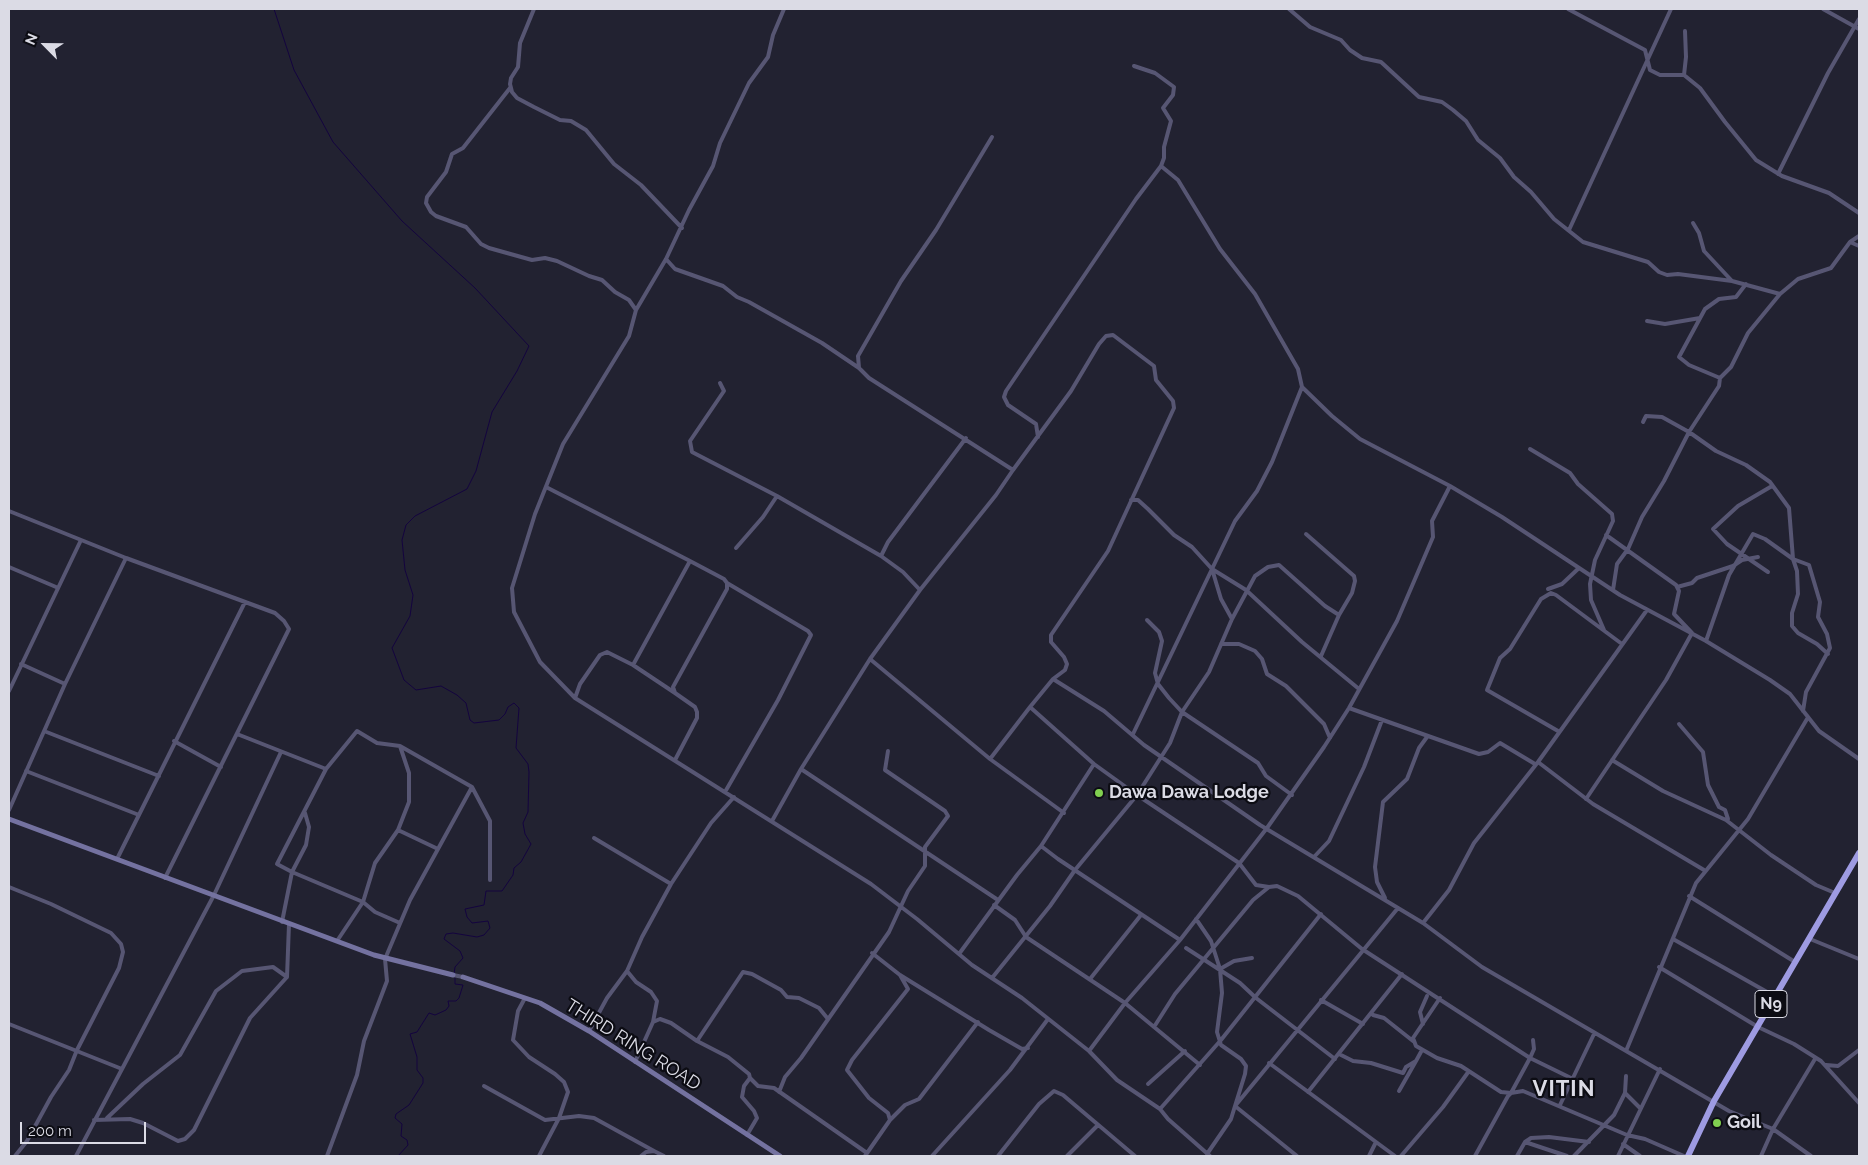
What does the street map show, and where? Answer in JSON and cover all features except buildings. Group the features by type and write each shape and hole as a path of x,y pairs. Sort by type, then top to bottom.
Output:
{"highway":[{"name":"N9","path":"1688,1156 1714,1101 1859,854"}],"street":[{"path":"534,9 520,43 518,67 511,78 510,88 463,148 452,154 446,172 427,197 426,203 431,212 436,216 466,227 481,244 532,260 545,258 557,261 588,276 602,280 615,292 630,300 636,310"},
{"path":"784,9 773,35 768,57 749,83 720,143 713,166 689,210 666,259 636,310 628,336 563,444 546,487 512,588 514,612 540,662 575,698 772,821 901,907 959,954 1089,1051 1117,1080 1160,1109 1168,1119 1208,1155 1231,1119 1246,1074 1246,1066 1241,1059 1221,1045 1216,1026 1222,993 1220,969 1211,941 1196,919"},
{"path":"1289,9 1310,26 1341,40 1350,50 1362,58 1382,62 1419,97 1442,102 1453,110 1466,121 1478,140 1500,158 1554,219 1583,242 1648,262 1659,272 1667,275 1678,274 1732,280 1780,294"},
{"path":"1568,9 1646,50 1650,70 1660,75 1684,74 1700,88 1756,160 1778,174 1829,193 1859,213"},
{"path":"1569,230 1671,9"},
{"path":"1822,9 1859,29"},
{"path":"1778,174 1828,74 1859,19"},
{"path":"1684,74 1686,57 1685,31"},
{"path":"1038,437 1036,424 1008,405 1004,397 1006,391 1136,199 1161,166 1171,121 1163,108 1173,95 1174,87 1155,73 1134,66"},
{"path":"510,88 517,98 560,120 571,121 586,130 614,164 641,185 682,228"},
{"path":"859,368 858,356 901,281 936,230 992,137"},
{"path":"1133,734 1235,521 1257,491 1272,462 1302,387 1298,369 1255,294 1220,249 1178,180 1161,166"},
{"path":"1693,223 1699,233 1704,251 1732,280"},
{"path":"1613,590 1617,564 1628,549 1642,517 1664,481 1689,432 1719,386 1720,378 1731,367 1756,322 1780,294 1798,278 1830,268 1850,242 1859,236"},
{"path":"1850,242 1859,246"},
{"path":"666,259 675,269 723,286 737,297 822,343 859,368 869,378 966,438 1013,470"},
{"path":"1720,378 1689,364 1679,357 1705,309 1719,299 1736,298 1746,284"},
{"path":"1647,321 1665,324 1700,318"},
{"path":"772,821 801,770 870,660 920,590 996,495 1071,391 1099,344 1106,336 1113,335 1154,366 1156,380 1174,404 1108,550 1051,635 1051,642 1064,657 1067,664 1065,670 1053,679 990,758"},
{"path":"720,383 724,391 690,440 690,447 698,456 777,496 881,556 903,572 920,590"},
{"path":"1302,387 1360,438 1450,486 1613,590 1706,641 1776,684 1790,694 1807,719 1831,741 1859,759"},
{"path":"1643,422 1646,416 1662,416 1716,451 1746,466 1772,486 1788,508 1793,559 1797,571 1798,594 1792,613 1792,626 1798,633 1828,654"},
{"path":"881,556 888,542 966,438"},
{"path":"1530,449 1570,473 1578,484 1611,512 1613,520 1595,560 1592,576 1591,600 1604,630"},
{"path":"1089,1051 1125,1003 1180,940 1267,828 1292,795 1330,738 1349,708 1397,621 1433,537 1432,521 1450,486"},
{"path":"1768,572 1741,554 1713,529 1738,506 1772,486"},
{"path":"546,487 690,561 808,631 811,636 778,700 725,792"},
{"path":"736,548 763,517 777,496"},
{"path":"1131,500 1138,500 1174,534 1192,547 1212,569 1246,590 1302,642 1359,689"},
{"path":"9,511 126,558 275,613 284,621 289,629 165,878"},
{"path":"1306,534 1354,576 1355,582 1352,593 1338,615 1321,656"},
{"path":"1706,641 1734,566 1753,534 1765,539 1793,559 1804,562 1811,569 1820,602 1818,617 1828,634 1830,648 1806,692 1803,711"},
{"path":"1606,535 1660,572 1678,587 1679,591 1674,614 1692,633"},
{"path":"9,691 56,587 80,540"},
{"path":"1678,587 1692,583 1697,578 1758,557"},
{"path":"9,810 65,684 126,558"},
{"path":"633,665 690,561"},
{"path":"992,978 1026,937 1075,870 1137,795 1162,757 1170,743 1182,712 1209,672 1232,619 1255,576 1268,567 1279,565 1324,606 1338,615"},
{"path":"9,568 56,587"},
{"path":"1548,589 1562,584 1579,568"},
{"path":"1212,569 1221,599 1232,619"},
{"path":"675,693 673,687 727,589 727,583"},
{"path":"1558,731 1487,690 1494,669 1510,649 1541,599 1551,593 1565,600 1622,644"},
{"path":"117,859 159,776 174,741 245,602"},
{"path":"1423,923 1449,890 1474,843 1536,763 1647,610"},
{"path":"1147,620 1159,632 1162,641 1155,674 1158,684 1182,712 1258,763 1266,776 1292,795"},
{"path":"1586,799 1666,680 1692,633"},
{"path":"1221,644 1239,644 1255,651 1262,659 1268,674 1286,686 1324,724 1330,738"},
{"path":"575,698 580,684 600,655 608,652 633,665 695,707 697,718 675,760"},
{"path":"870,660 990,758 1064,813"},
{"path":"21,664 65,684"},
{"path":"1053,679 1104,711 1162,757 1267,828 1423,923 1482,967 1594,1034 1660,1069 1729,1111 1773,1129 1811,1156"},
{"path":"1030,707 1094,764 1137,795 1240,863 1256,885 1260,895"},
{"path":"1349,708 1479,754 1488,752 1500,743 1536,763 1586,799 1704,870"},
{"path":"1626,1051 1658,967 1673,939 1689,896 1704,870 1738,830 1763,796 1807,719"},
{"path":"1314,857 1329,842 1364,766 1382,720"},
{"path":"1679,724 1703,752 1711,792 1719,807 1725,810 1727,817 1738,830"},
{"path":"44,731 159,776"},
{"path":"400,923 376,912 363,902 277,864 305,813 326,769 357,731 377,743 400,746 472,787 490,821 490,880"},
{"path":"237,734 326,769"},
{"path":"1385,900 1377,882 1375,867 1383,802 1407,779 1419,748 1427,736"},
{"path":"174,741 221,768"},
{"path":"337,941 363,902 375,863 398,830 409,802 409,773 400,746"},
{"path":"779,1092 785,1077 828,1019 872,953 889,932 908,891 925,866 925,847 948,816 946,811 885,770 888,751"},
{"path":"76,1156 214,895 281,752"},
{"path":"1612,760 1663,791 1726,820 1816,885 1837,894"},
{"path":"959,954 994,905 1042,846 1094,764"},
{"path":"26,770 138,815"},
{"path":"801,770 998,900"},
{"path":"327,1156 357,1075 364,1041 387,981 385,959 400,923 472,787"},
{"path":"589,1031 607,998 627,970 642,937 671,884 712,823 734,797"},
{"path":"282,922 292,872 306,845 309,828 305,813"},
{"path":"9,819 385,959 463,977"},
{"path":"398,830 438,849"},
{"path":"594,838 671,884"},
{"path":"1042,846 1180,940"},
{"path":"1256,885 1278,886 1298,896 1362,949 1530,1058 1571,1078"},
{"path":"9,887 100,926 111,933 121,944 123,952 118,968 69,1070 50,1096 27,1141 15,1156"},
{"path":"1154,1027 1175,994 1213,948 1269,887"},
{"path":"1689,896 1796,962"},
{"path":"994,905 1015,920 1026,937 1125,1003 1200,1065"},
{"path":"1235,1106 1362,949 1398,908"},
{"path":"1160,1109 1256,998 1321,914"},
{"path":"1090,979 1141,915"},
{"path":"94,1120 106,1118 130,1119 143,1123 172,1139 182,1141 194,1130 250,1018 286,976 289,924"},
{"path":"1673,939 1776,997"},
{"path":"1810,939 1859,958"},
{"path":"1186,948 1240,983 1256,998 1335,1059"},
{"path":"872,953 900,975 1022,1050 1028,1048"},
{"path":"1220,969 1234,961 1252,958"},
{"path":"106,1118 143,1084 180,1055 216,991 242,971 273,967 286,976"},
{"path":"1658,967 1758,1027 1794,1044 1826,1065 1859,1103"},
{"path":"627,970 636,982 651,992 657,1001 652,1022 635,1062"},
{"path":"698,1041 743,972 752,974 781,990 788,998 799,998 819,1008 828,1019"},
{"path":"1308,1092 1402,974"},
{"path":"890,1120 888,1113 869,1098 847,1070 852,1060 908,989 900,975"},
{"name":"THIRD RING ROAD","path":"463,977 540,1003 589,1031 780,1156"},
{"path":"1423,1024 1420,1012 1427,996"},
{"path":"525,998 518,1011 513,1040 529,1058 555,1074 564,1082 568,1092 559,1118 539,1156"},
{"path":"1413,1041 1440,998"},
{"path":"1321,1000 1363,1024"},
{"path":"1373,1015 1384,1018 1422,1050 1436,1058 1469,1071 1501,1092 1523,1091 1560,1105 1627,1135 1646,1139 1684,1156"},
{"path":"652,1022 660,1019 664,1020 728,1057 749,1074 750,1078 758,1086 774,1088 826,1122 866,1155 890,1120 905,1105 919,1099 978,1022"},
{"path":"932,1156 1028,1048 1048,1019"},
{"path":"9,1024 122,1069"},
{"path":"1560,1105 1571,1078 1594,1034"},
{"path":"1475,1156 1530,1058 1534,1049 1533,1040"},
{"path":"1399,1091 1422,1050"},
{"path":"1826,1065 1838,1066 1859,1050"},
{"path":"1148,1084 1185,1051"},
{"path":"1339,1054 1353,1061 1371,1063 1403,1073 1406,1067 1416,1061"},
{"path":"1761,1156 1773,1129 1815,1059"},
{"path":"1269,1063 1396,1156"},
{"path":"1618,1156 1660,1069"},
{"path":"1401,1156 1443,1107 1469,1071"},
{"path":"1574,1156 1617,1110 1625,1092 1626,1076"},
{"path":"747,1135 757,1118 754,1110 742,1097 744,1086 750,1078"},
{"path":"484,1086 545,1120 594,1118 664,1156"},
{"path":"998,1156 1039,1104 1054,1091 1063,1095 1134,1156"},
{"path":"1625,1092 1640,1108"},
{"path":"1235,1106 1298,1156"},
{"path":"1067,1156 1098,1125"},
{"path":"1517,1156 1525,1142 1531,1138 1549,1137 1589,1142"},
{"path":"1368,1156 1376,1142"},
{"path":"1525,1142 1567,1156"},
{"path":"1623,1144 1640,1156"},
{"path":"646,1152 648,1146"},
{"path":"641,1156 646,1152 654,1151"},
{"path":"1125,1156 1129,1151"}],"waterway":[{"path":"274,9 294,70 333,142 402,221 475,288 529,346 517,371 492,412 476,471 467,489 415,516 406,525 402,540 405,570 413,595 410,616 392,648 404,680 416,690 441,686 457,695 466,703 470,720 474,723 499,720 505,714 508,707 514,703 519,708 516,748 528,764 529,772 528,812 523,823 525,834 531,844 521,862 514,868 513,875 502,891 486,891 484,905 465,909 467,917 472,923 488,921 490,928 484,935 477,937 453,933 446,934 444,939 460,951 463,958 455,967 454,974"},
{"path":"398,1156 408,1145 407,1140 401,1136 402,1124 395,1118 396,1114 409,1105 423,1083 423,1078 417,1070 417,1057 410,1034 417,1032 429,1013 435,1015 446,1010 449,1006 448,1001 456,1001 459,998 463,985 455,984 455,978"}],"place":[{"name":"Dawa Dawa Lodge","path":"1099,793"},
{"name":"Goil","path":"1717,1123"}],"district":[{"name":"VITIN","path":"1564,1089"}]}
